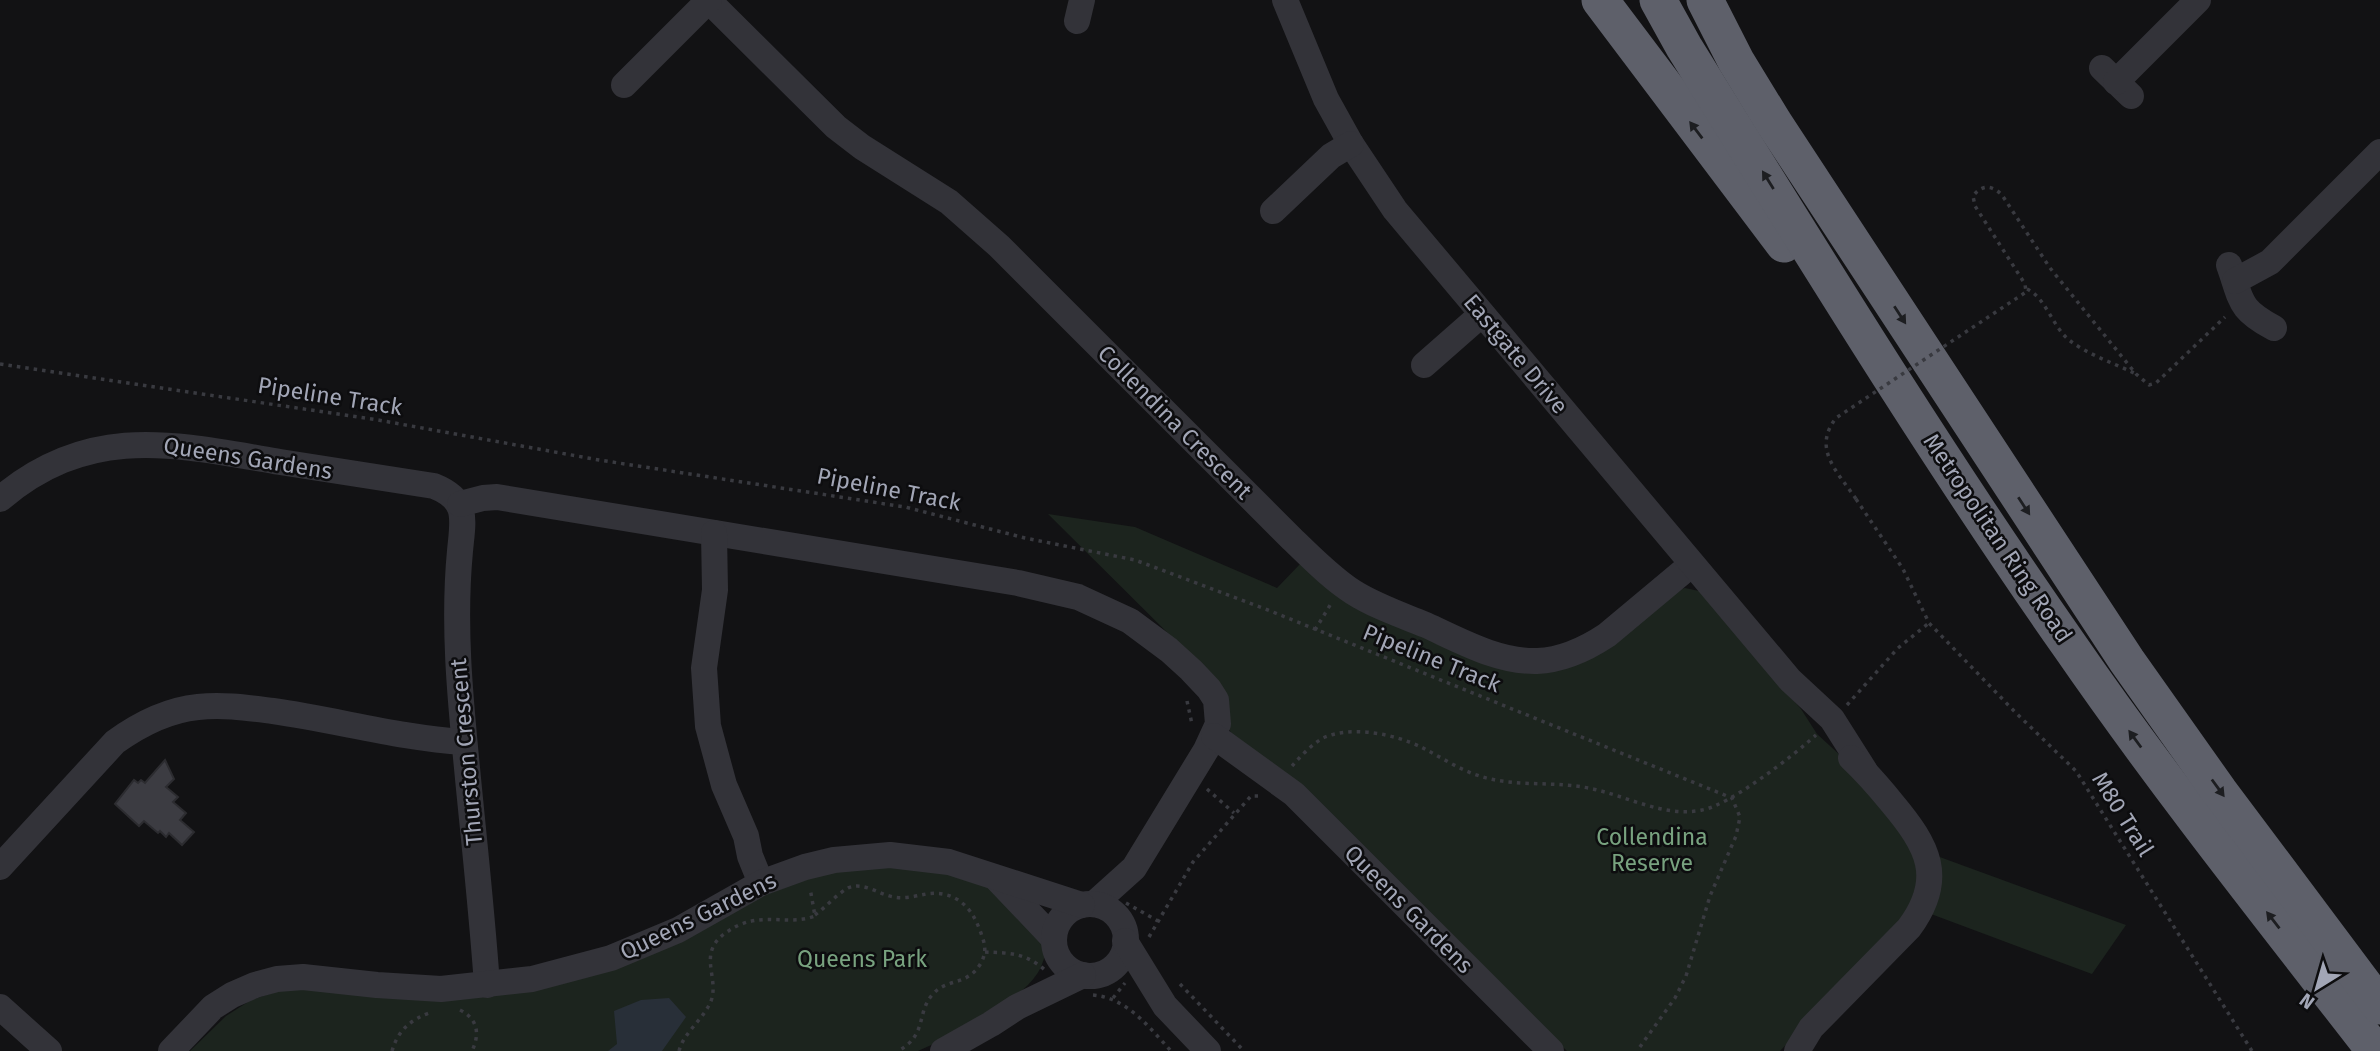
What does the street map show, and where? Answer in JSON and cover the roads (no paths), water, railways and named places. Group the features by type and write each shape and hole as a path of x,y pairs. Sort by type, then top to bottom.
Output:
{"highway":[{"path":"1600,0 1732,177 1903,397"},
{"name":"Metropolitan Ring Road","path":"1658,0 1684,47 1903,397 2067,643 2225,859 2375,1051"},
{"name":"Metropolitan Ring Road","path":"1704,0 1767,112 2127,661 2219,791 2380,1006"},
{"path":"1731,0 1863,258"}],"street":[{"path":"624,85 708,0"},
{"name":"Collendina Crescent","path":"708,0 836,127 862,147 949,202 999,247 1292,538 1342,584 1373,603 1503,657 1539,661 1576,652 1607,635 1692,564"},
{"name":"Eastgate Drive","path":"1285,0 1326,99 1351,144 1395,210 1920,839 1930,868 1926,898 1920,913 1909,928 1811,1028 1797,1051"},
{"path":"2116,82 2199,0"},
{"path":"1273,211 1331,156 1351,144"},
{"path":"2274,329 2248,312 2235,284 2270,262 2380,152"},
{"path":"1424,365 1482,314"},
{"name":"Queens Gardens","path":"0,499 18,485 58,462 102,448 148,443 204,449 434,486 444,490 462,511"},
{"path":"462,511 511,500 1018,583 1078,597 1130,621 1169,650 1209,689 1216,700 1219,724 1204,737 1134,868 1123,953 1117,963 1108,970 1017,1007 943,1051"},
{"name":"Thurston Crescent","path":"462,511 456,625 487,985"},
{"path":"723,535 704,668 708,726 724,785 746,836 750,856 767,881"},
{"path":"0,867 115,742 132,729 177,710 218,705 404,733 464,734"},
{"name":"Queens Gardens","path":"1204,737 1294,794 1551,1051"},
{"name":"Queens Gardens","path":"172,1051 213,1007 254,985 277,979 303,977 377,985 441,998 487,985 532,979 611,958 678,930 767,881 834,860 890,855 949,862 1088,904"},
{"path":"1017,1007 1035,986 1054,944 1056,927 1062,917 1070,909 1088,904 1134,868"},
{"name":"Queens Gardens","path":"996,877 1054,944"},
{"path":"1088,904 1106,908 1116,915 1124,933 1133,976 1208,1051"},
{"path":"1054,944 1066,966 1091,975 1133,976"},
{"path":"0,1007 49,1051"}],"park label":[{"name":"Collendina Reserve","path":"1652,850"},
{"name":"Queens Park","path":"862,959"}]}
